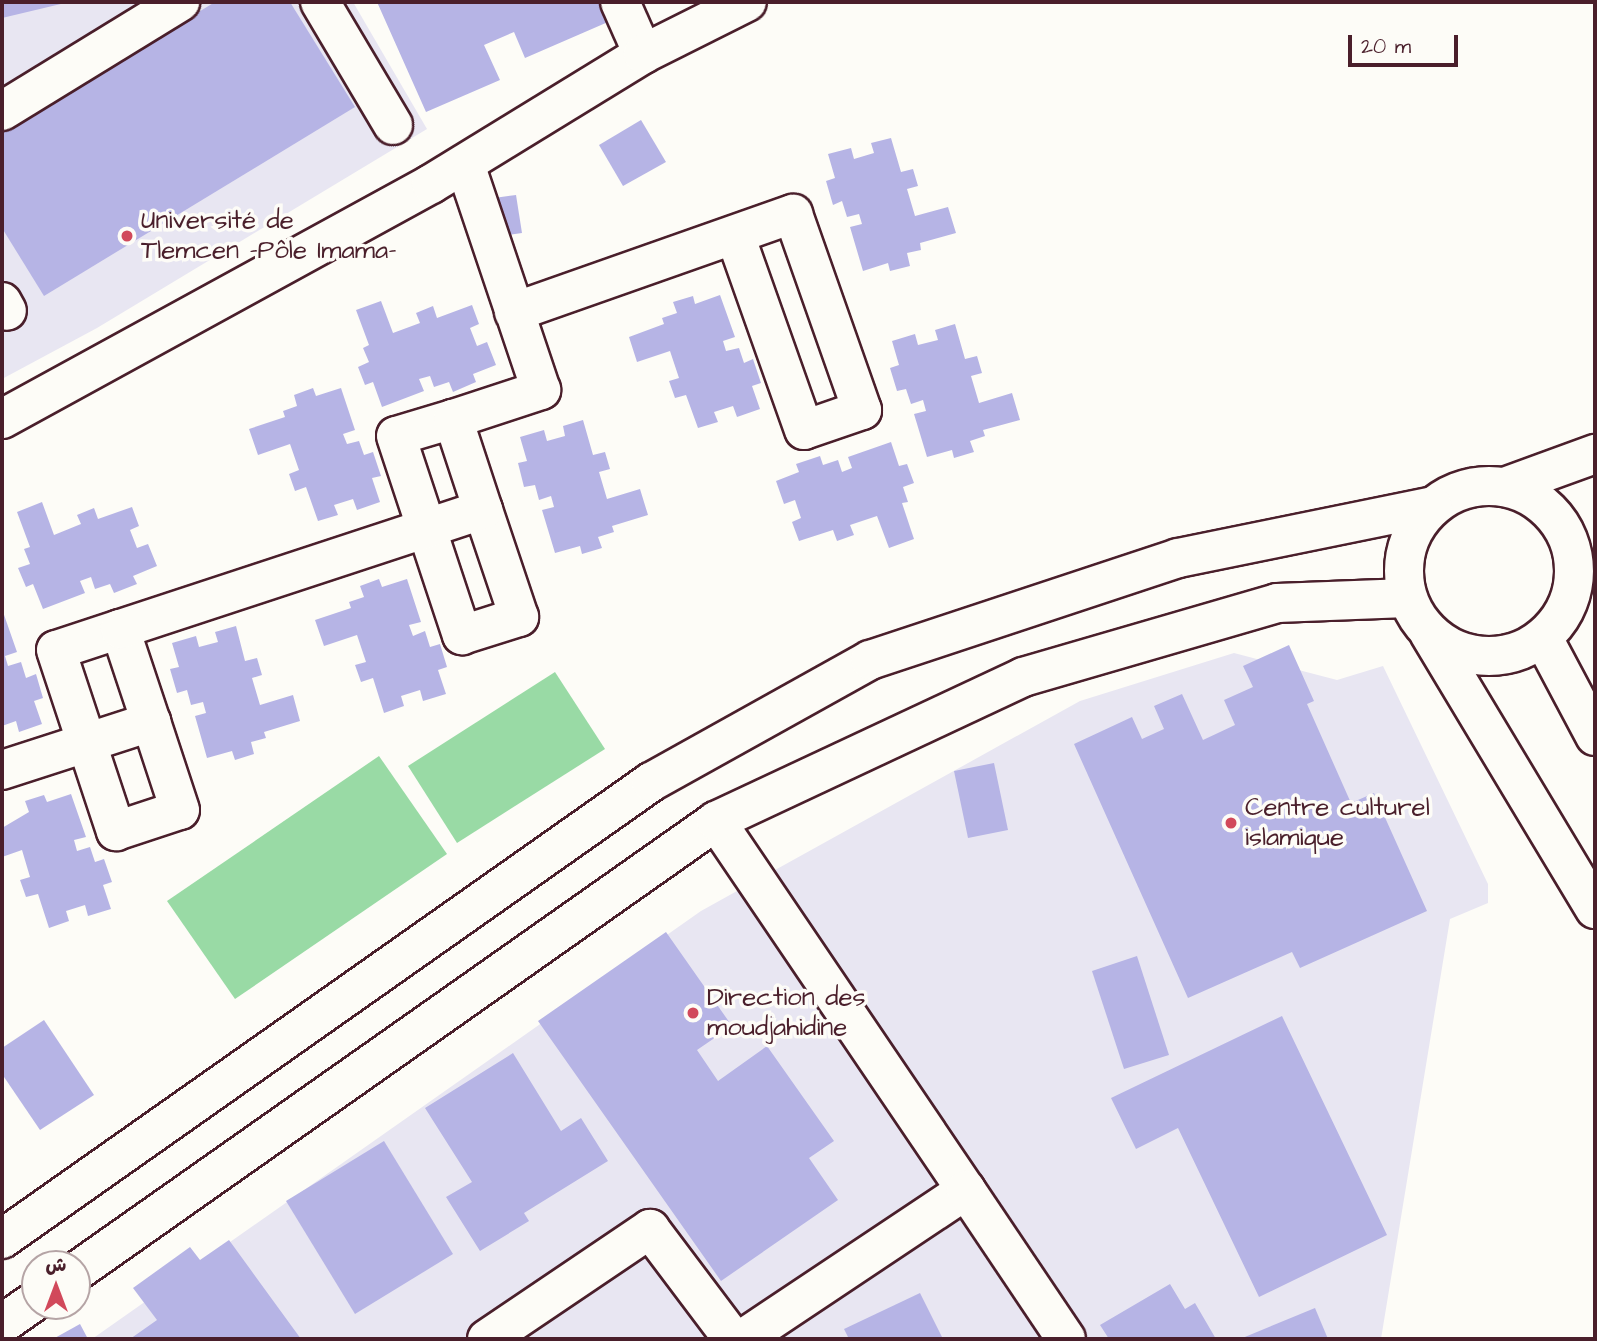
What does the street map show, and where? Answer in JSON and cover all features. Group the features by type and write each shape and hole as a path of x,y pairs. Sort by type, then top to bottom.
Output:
{"street":[{"path":"2,111 180,2"},
{"path":"320,2 393,125"},
{"path":"620,2 643,54"},
{"path":"2,419 466,164 643,54 747,2"},
{"path":"453,419 519,617 462,635 396,436 541,390 466,164"},
{"path":"514,312 793,214 862,410 804,430 735,235"},
{"path":"2,1240 651,782 870,660 1178,558 1433,506 1468,488 1507,486 1595,454"},
{"path":"1507,486 1533,497 1554,515 1569,538 1576,565"},
{"path":"1433,506 1416,525 1406,548 1403,573 1407,598 1595,909"},
{"path":"120,629 180,810 116,831 56,650 427,528 483,510"},
{"path":"1428,631 1448,647 1472,655 1521,651 1543,638 1567,605 1576,565 1595,526"},
{"path":"91,1261 716,821 1023,677 1277,603 1407,598"},
{"path":"1543,638 1595,736"},
{"path":"2,770 150,722"},
{"path":"716,821 1066,1339"},
{"path":"743,1339 966,1190"},
{"path":"487,1339 650,1229 733,1339"},
{"path":"2,1324 21,1311"}],"shaded area":[{"name":"Université de Tlemcen -Pôle Imama-","path":"2,2 353,2 427,129 97,328 2,379"},
{"path":"1234,653 1337,680 1383,666 1488,884 1488,903 1450,919 1381,1339 92,1339 701,911 1080,701"}],"green space":[{"path":"555,672 605,749 457,843 408,766"},
{"path":"379,756 447,854 235,999 167,901"}],"building":[{"path":"2,2 65,2 65,3 2,18"},
{"path":"215,2 290,2 355,107 44,296 2,228 2,132"},
{"path":"377,2 599,2 608,22 525,58 514,32 484,45 500,80 426,112"},
{"path":"641,120 666,162 623,186 599,145"},
{"path":"891,138 901,172 913,169 918,186 907,189 915,216 948,207 956,233 920,243 921,250 907,253 910,266 890,271 888,263 863,271 850,227 862,224 859,214 847,217 842,201 833,205 826,181 835,178 828,154 851,148 854,159 874,153 871,143"},
{"path":"516,195 522,233 500,236 494,198"},
{"path":"720,295 735,337 723,341 726,351 739,348 744,363 753,359 761,383 752,386 760,409 737,417 733,406 714,412 718,422 698,428 686,395 675,398 669,381 679,378 670,351 637,362 629,337 664,324 662,318 677,313 673,302 693,296 695,304"},
{"path":"381,301 393,333 420,323 416,313 433,306 437,318 472,305 479,324 470,328 477,346 487,342 496,365 473,374 476,382 453,392 449,382 434,387 430,376 419,379 424,391 382,407 373,382 365,385 358,367 369,362 363,348 369,345 356,310"},
{"path":"955,324 965,359 977,356 982,373 971,376 979,403 1012,393 1020,420 983,430 985,436 970,441 974,452 954,458 952,450 927,457 914,414 926,411 923,400 911,404 906,389 897,391 890,368 899,365 892,341 915,334 918,345 938,340 935,330"},
{"path":"313,388 316,396 341,388 355,430 343,434 347,444 359,441 364,455 373,452 381,476 372,478 380,502 357,510 353,499 334,505 338,515 318,521 306,487 295,491 289,474 299,470 290,444 258,455 249,429 285,417 283,411 297,406 294,395"},
{"path":"583,420 593,455 605,452 610,469 599,472 607,499 640,489 648,515 612,526 614,532 598,537 602,548 582,554 580,546 555,553 542,510 554,507 551,496 539,500 535,485 524,487 518,463 527,461 520,437 544,430 547,441 565,436 563,426"},
{"path":"891,442 899,466 907,464 914,483 903,487 908,502 902,503 914,539 889,548 877,516 850,525 854,535 837,541 833,530 799,541 792,522 801,518 795,500 784,504 776,481 799,472 796,464 820,456 823,465 838,460 842,472 852,468 848,457"},
{"path":"42,502 54,535 81,524 77,515 94,508 98,519 132,507 139,526 130,530 137,548 148,544 157,566 133,576 137,584 114,593 110,584 95,589 91,577 80,581 85,593 43,609 33,584 26,587 18,568 30,564 24,549 30,547 17,512"},
{"path":"379,579 382,587 407,579 421,622 409,625 413,636 425,631 430,647 440,644 447,667 438,670 446,694 423,701 420,690 401,696 404,706 384,713 373,678 361,682 355,665 366,662 357,635 324,646 315,620 351,608 349,602 364,597 360,586"},
{"path":"2,609 17,652 5,656 8,666 21,662 26,678 36,674 43,698 34,701 42,724 19,732 16,721 2,726"},
{"path":"236,626 245,661 257,658 262,675 252,678 260,705 293,695 300,721 264,732 266,738 251,742 254,754 235,760 232,751 207,758 195,716 206,713 203,702 191,705 187,690 177,693 170,669 179,667 172,643 196,636 199,647 218,642 215,632"},
{"path":"1289,645 1314,701 1307,704 1351,803 1374,793 1427,911 1300,968 1292,952 1188,998 1074,744 1132,717 1142,739 1164,729 1154,706 1182,694 1203,740 1235,725 1224,700 1253,687 1243,666"},
{"path":"994,763 1008,830 968,838 954,771"},
{"path":"71,794 86,837 74,840 77,851 90,847 95,862 104,859 112,882 103,885 111,909 88,916 85,905 66,911 69,921 49,928 38,894 26,897 20,880 30,877 22,850 2,857 2,828 29,812 25,801 44,795 47,802"},
{"path":"666,932 732,1026 697,1050 718,1081 767,1046 834,1141 809,1158 838,1200 721,1281 538,1021"},
{"path":"1137,956 1169,1055 1124,1069 1092,971"},
{"path":"1282,1016 1387,1235 1259,1297 1178,1128 1136,1149 1111,1098"},
{"path":"44,1020 94,1095 40,1130 2,1074 2,1048"},
{"path":"513,1053 561,1131 581,1118 608,1161 524,1213 529,1221 480,1251 446,1197 472,1182 425,1108"},
{"path":"384,1141 453,1254 355,1314 286,1201"},
{"path":"229,1240 301,1339 130,1339 157,1320 133,1288 190,1247 200,1260"},
{"path":"1170,1284 1185,1309 1195,1303 1216,1339 1109,1339 1100,1325"},
{"path":"920,1293 943,1339 849,1339 844,1329"},
{"path":"1315,1308 1328,1339 1240,1339"},
{"path":"80,1324 88,1339 53,1339"}],"place":[{"name":"Université de Tlemcen -Pôle Imama-","path":"127,236"},
{"name":"Centre culturel islamique","path":"1231,823"},
{"name":"Direction des moudjahidine","path":"693,1013"}]}
